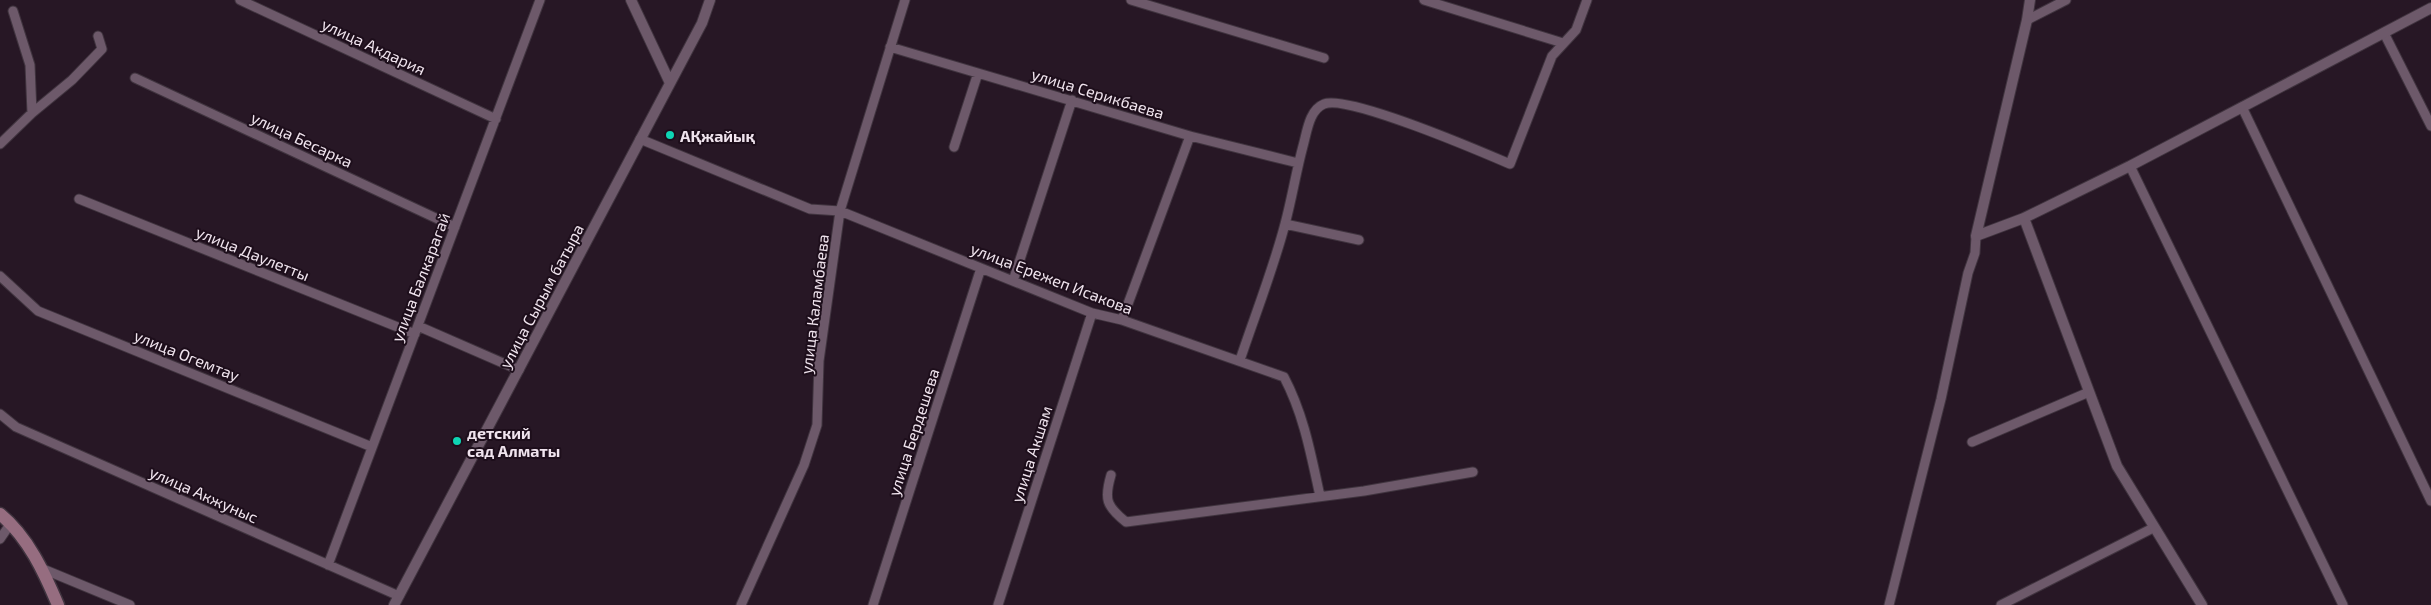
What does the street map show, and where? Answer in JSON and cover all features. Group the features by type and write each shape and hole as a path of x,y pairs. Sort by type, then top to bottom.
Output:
{"main road":[{"path":"0,514 11,523 43,569 58,605"}],"street":[{"name":"улица Акдария","path":"240,0 496,119"},
{"name":"улица Балкарагай","path":"328,565 540,0"},
{"path":"631,0 670,83"},
{"name":"улица Сырым батыра","path":"397,601 702,23 710,0"},
{"name":"улица Каламбаева","path":"741,605 804,465 816,425 819,362 840,211 905,0"},
{"path":"1131,0 1324,58"},
{"path":"1424,0 1564,42"},
{"path":"1240,360 1285,224 1298,163 1311,117 1317,108 1325,103 1335,103 1421,127 1510,164 1552,56 1576,30 1587,0"},
{"path":"1889,605 1941,399 2030,0"},
{"path":"2027,20 2066,0"},
{"path":"1976,236 2024,218 2130,166 2431,8"},
{"path":"13,11 30,65 32,113"},
{"path":"2384,33 2431,126"},
{"path":"0,144 32,113 72,80 102,50 98,36"},
{"name":"улица Серикбаева","path":"890,47 1190,136 1298,163"},
{"path":"954,148 978,73"},
{"name":"улица Бесарка","path":"135,78 456,227"},
{"path":"1013,281 1072,100"},
{"path":"2242,107 2431,501"},
{"path":"1122,320 1190,136"},
{"name":"улица Ережеп Исакова","path":"640,140 810,210 840,211 1092,313 1122,320 1284,377 1293,394 1308,434 1320,496"},
{"path":"2130,166 2343,605"},
{"name":"улица Даулетты","path":"79,199 519,370"},
{"path":"2024,218 2117,466 2202,605"},
{"path":"1285,224 1359,240"},
{"name":"улица Бердешева","path":"873,605 982,268"},
{"name":"улица Огемтау","path":"0,276 38,311 372,448"},
{"name":"улица Акшам","path":"998,605 1092,313"},
{"path":"1972,442 2089,392"},
{"name":"улица Акжуныс","path":"0,414 16,427 328,565 397,601"},
{"path":"1111,475 1106,492 1110,510 1126,522 1320,496 1473,472"},
{"path":"0,539 11,523"},
{"path":"2001,605 2154,528"},
{"path":"43,569 130,605"}],"place":[{"name":"АҚжайық","path":"670,135"},
{"name":"детский сад Алматы","path":"457,441"}]}
